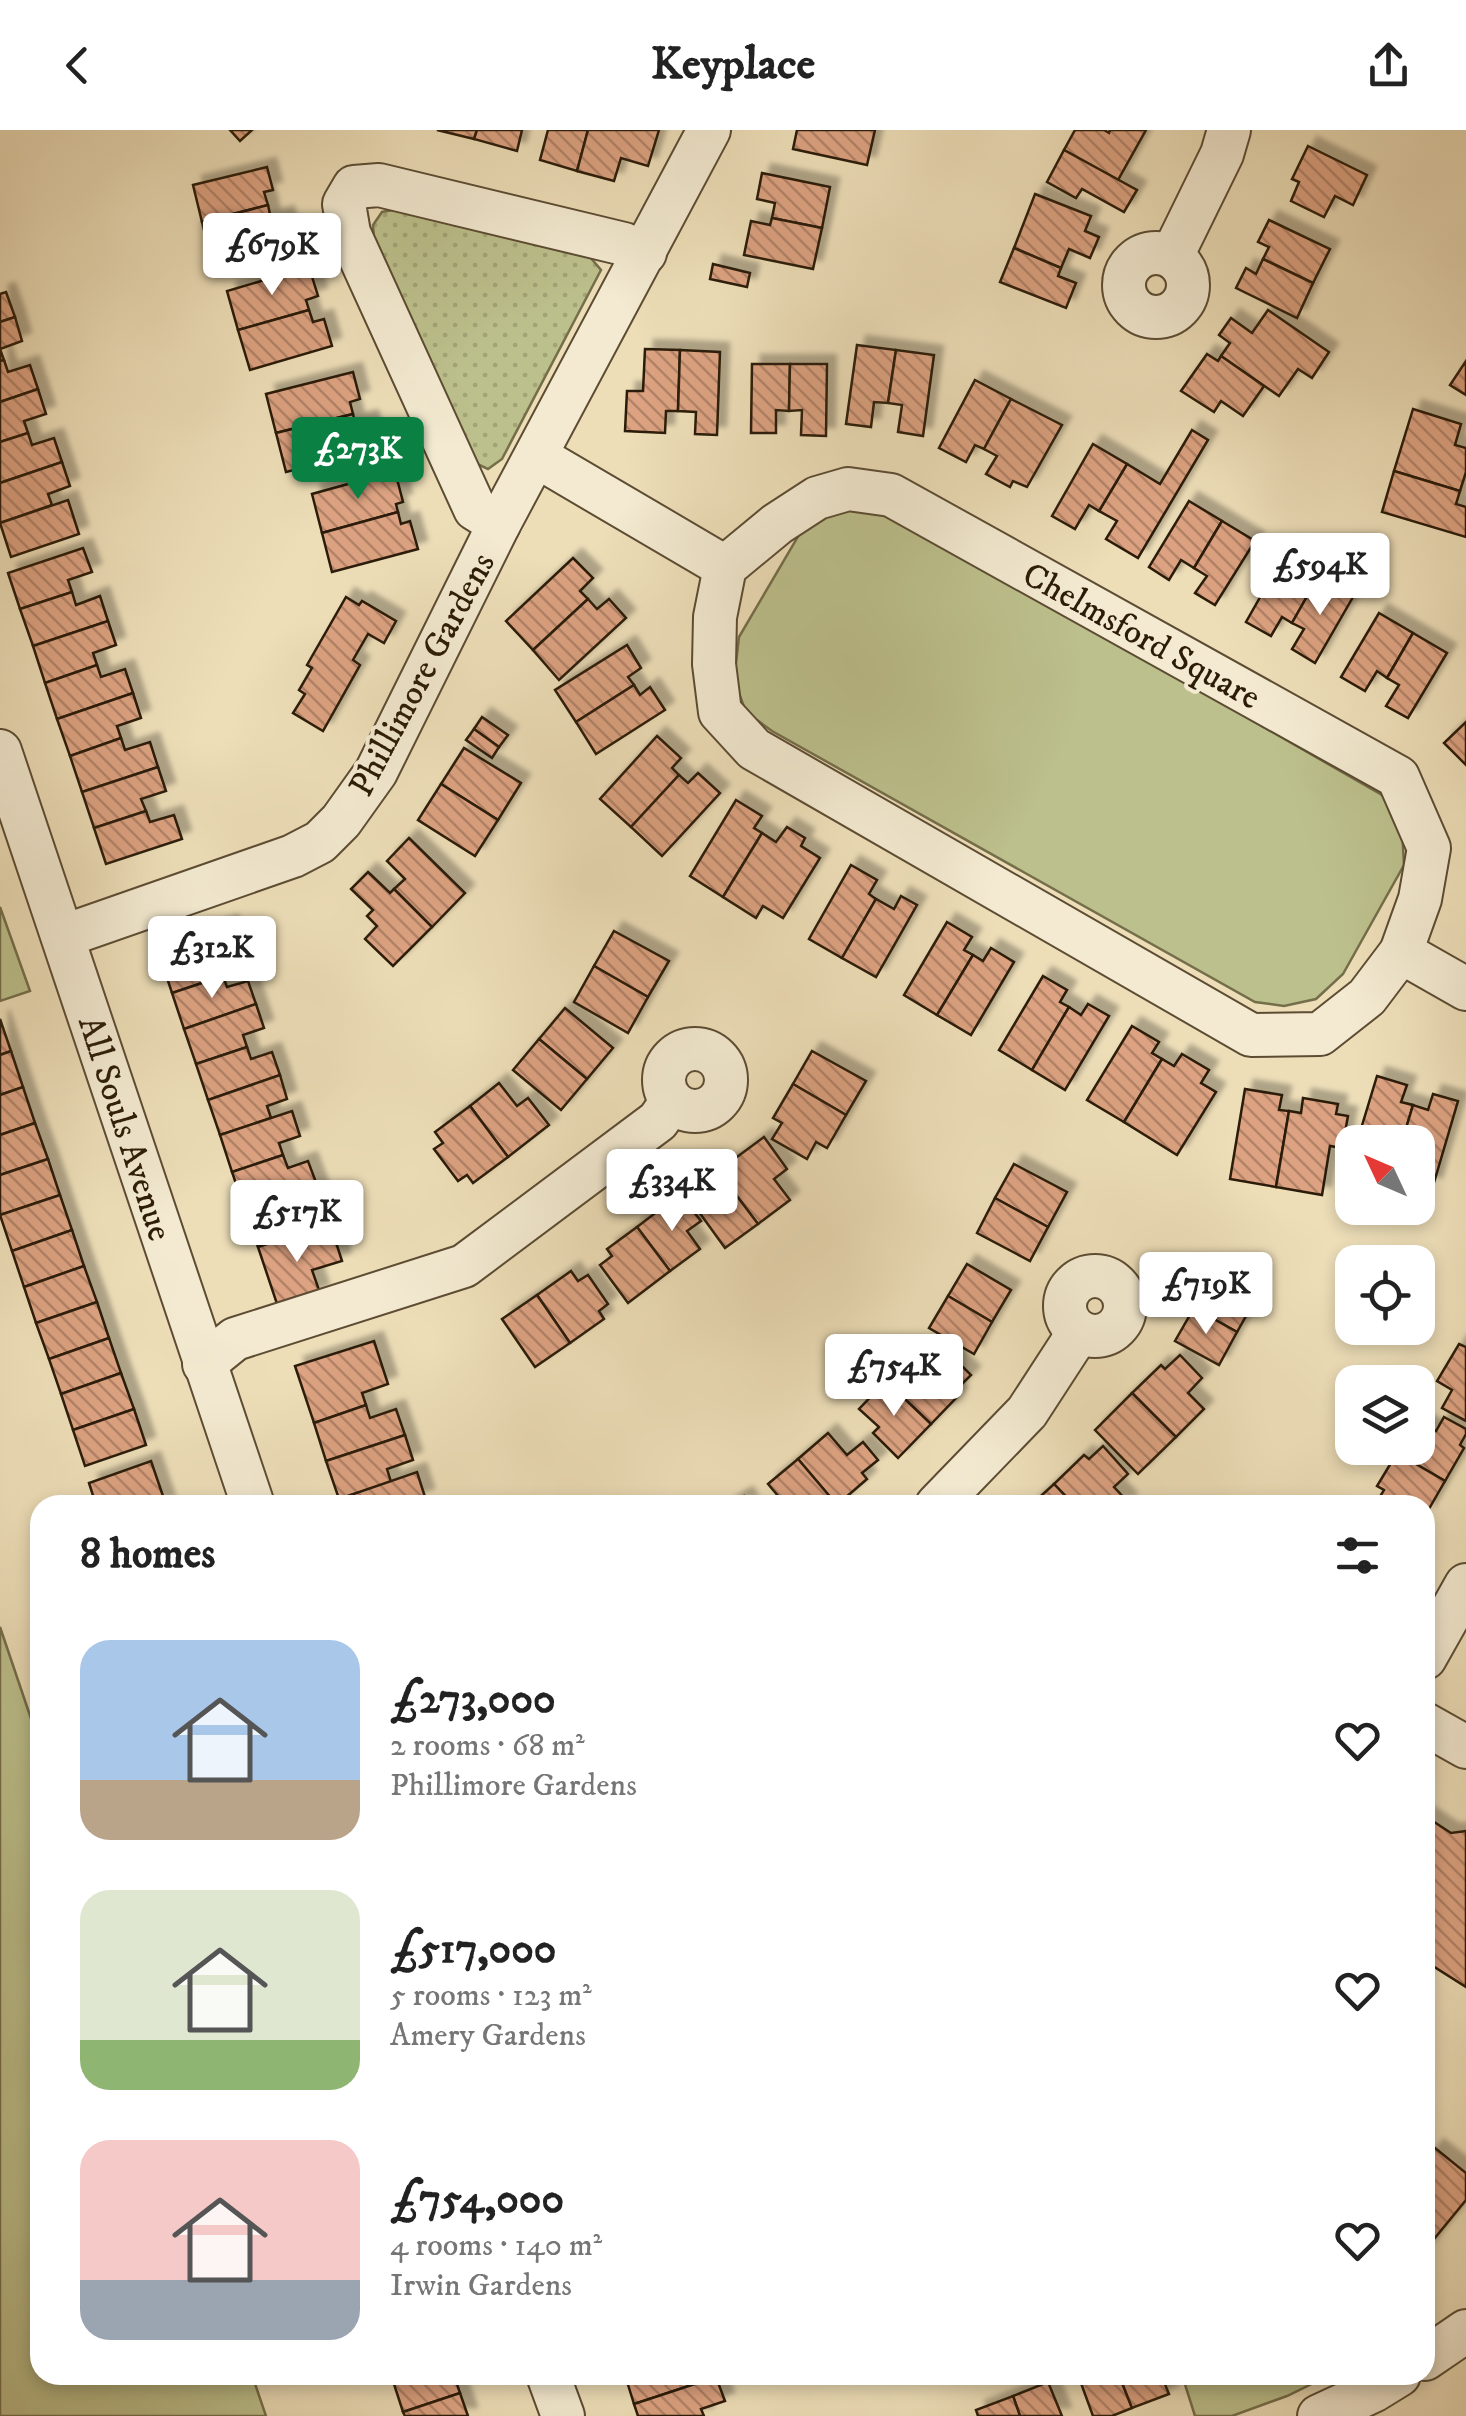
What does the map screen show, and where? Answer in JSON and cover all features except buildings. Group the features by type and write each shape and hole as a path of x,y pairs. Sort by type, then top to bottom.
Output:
{"street":[{"name":"Phillimore Gardens","path":"64,936 293,856 320,842 341,821 376,772 500,524 709,130"},
{"path":"1172,256 1222,154 1228,130"},
{"name":"Phillimore Gardens","path":"500,524 475,509 349,232 344,204 354,187 379,186 624,244 644,253"},
{"path":"536,456 725,567"},
{"name":"Chelmsford Square","path":"848,489 890,494 1398,777 1429,848 1420,899 1401,952 1367,997 1320,1034 1251,1035 754,750 720,712 714,664 715,617 725,567 816,498 848,489"},
{"name":"All Souls Avenue","path":"0,751 250,1495"},
{"path":"1401,952 1466,989"},
{"path":"204,1364 235,1339 464,1266 658,1121 672,1101"},
{"path":"948,1495 1027,1412 1079,1332"},
{"path":"1435,1640 1466,1585"},
{"path":"1435,1730 1466,1748"},
{"path":"1435,2352 1466,2331"},
{"path":"552,2385 563,2416"},
{"path":"1319,2416 1383,2385"}],"green space":[{"path":"398,209 590,257 601,270 502,459 488,469 475,463 374,239 373,225 382,212"},
{"path":"879,506 1382,795 1402,829 1404,865 1343,974 1316,999 1284,1006 1255,1002 772,731 746,712 734,680 739,637 800,533 835,508"},
{"path":"0,907 30,991 0,1001"},
{"path":"0,1627 30,1716 30,2385 255,2385 266,2416 0,2416"},
{"path":"1185,2385 1310,2385 1232,2416 1195,2416"}]}
